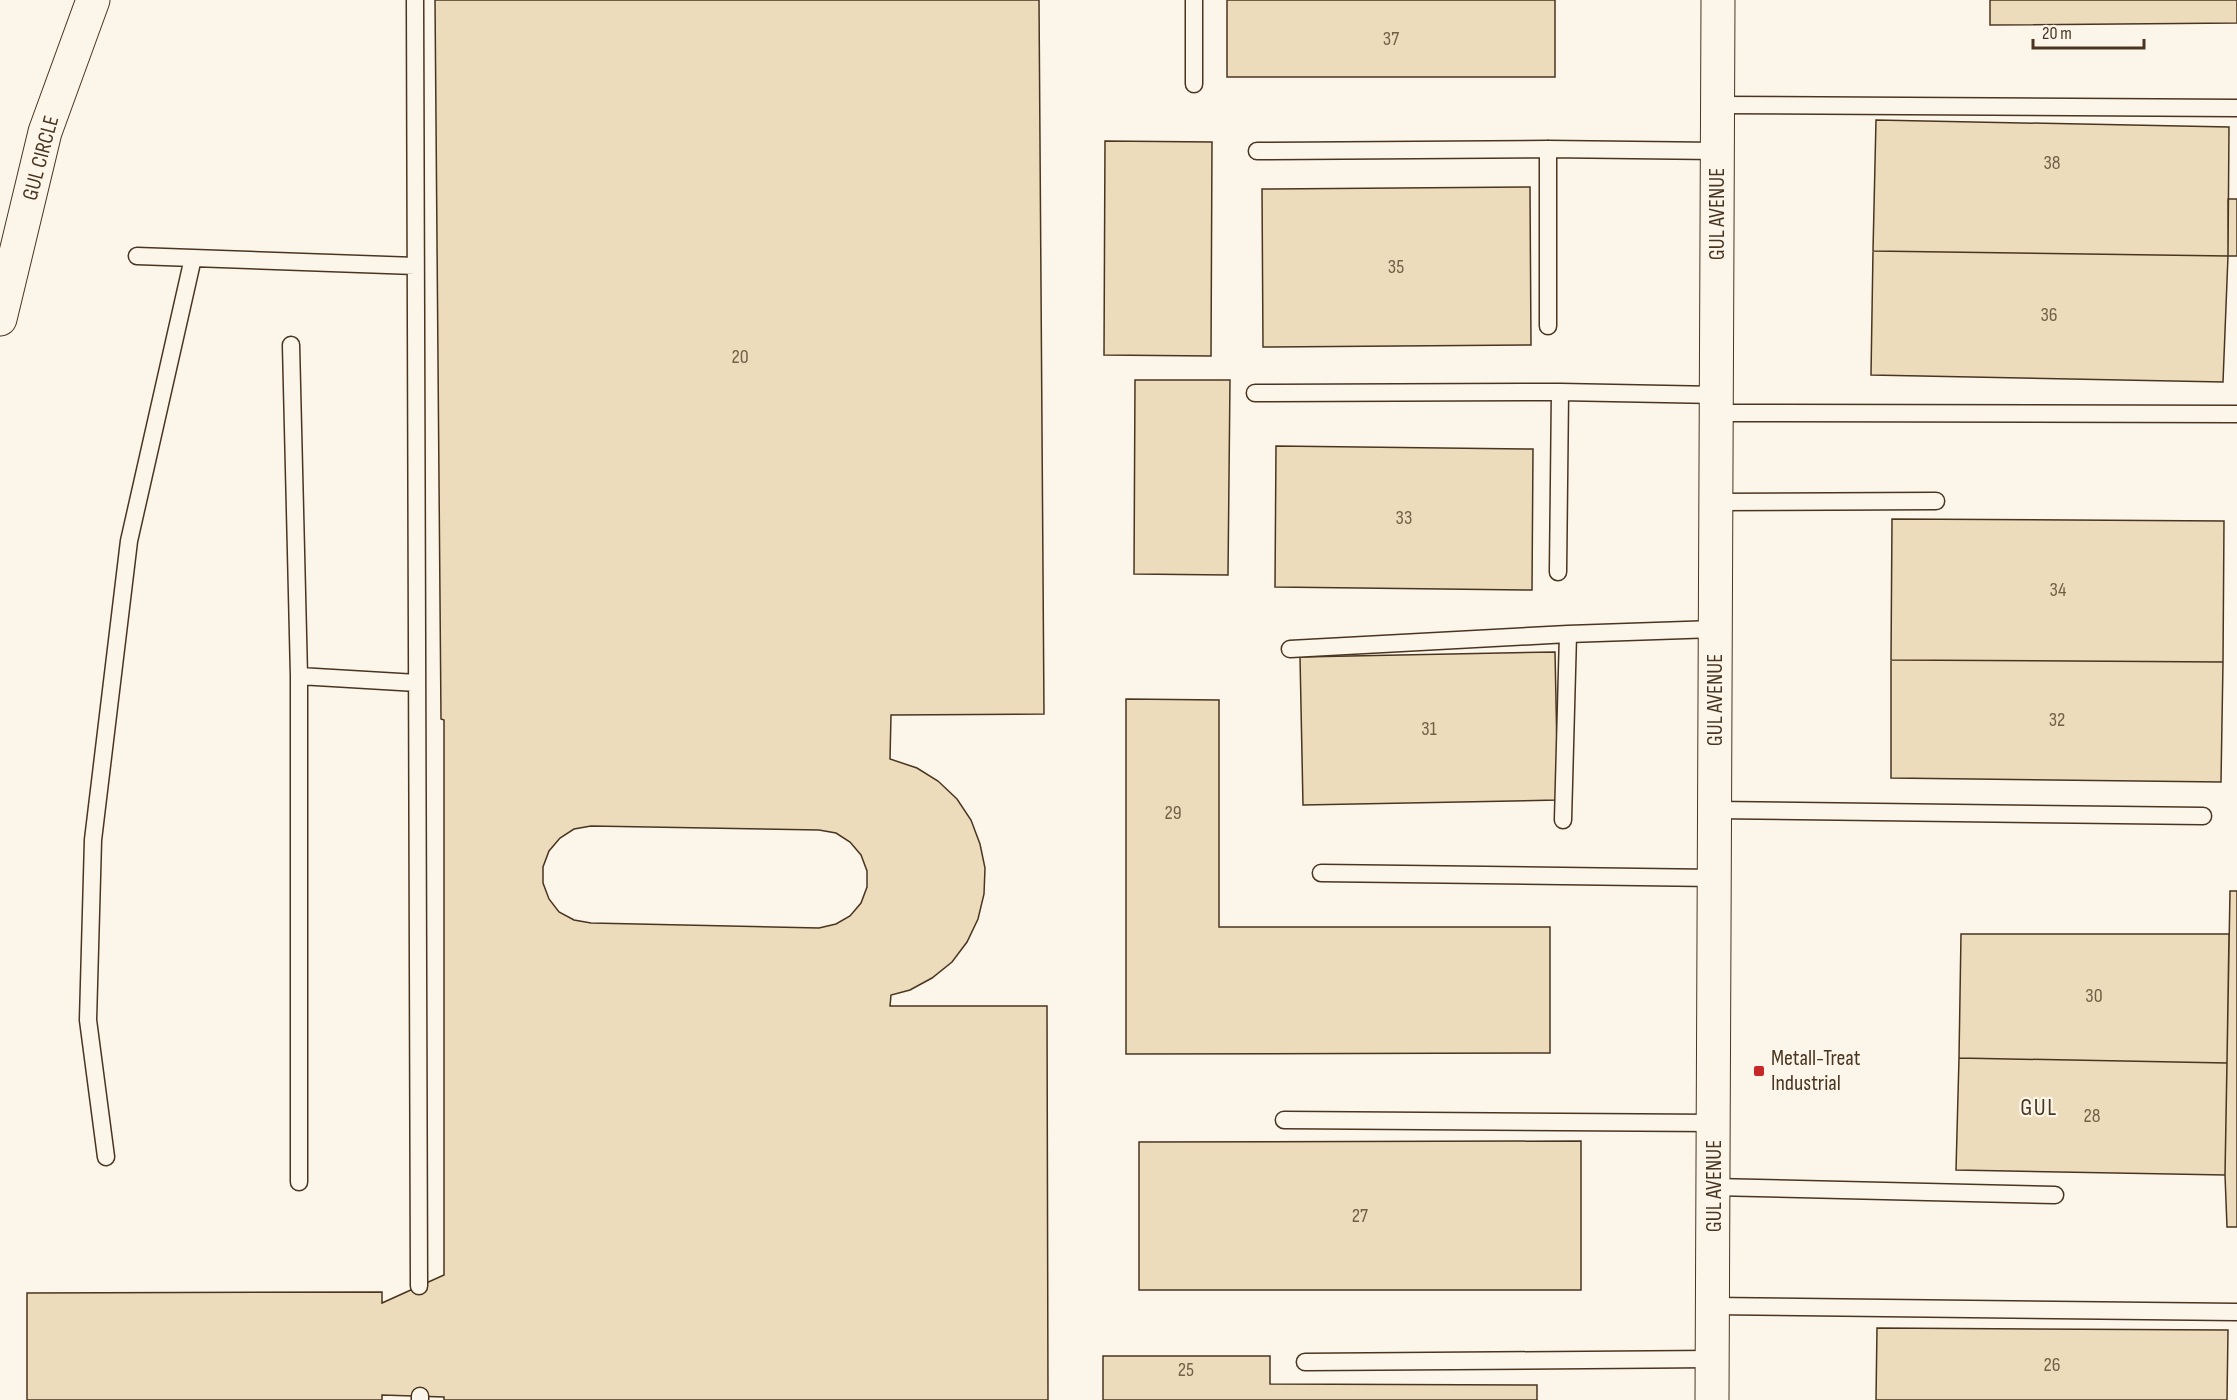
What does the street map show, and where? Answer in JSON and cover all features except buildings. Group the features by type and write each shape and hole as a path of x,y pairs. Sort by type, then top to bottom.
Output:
{"street":[{"name":"GUL CIRCLE","path":"0,319 45,132 93,0"},
{"name":"GUL AVENUE","path":"1712,1400 1718,0"}],"lane":[{"path":"415,0 419,1286"},
{"path":"1194,0 1194,84"},
{"path":"1717,105 2237,108"},
{"path":"1548,149 1548,326"},
{"path":"1257,151 1548,149 1717,151"},
{"path":"137,255 415,266"},
{"path":"106,1156 88,1020 93,840 129,541 193,258"},
{"path":"291,345 299,676 299,1182"},
{"path":"1558,572 1560,392"},
{"path":"1255,393 1560,392 1717,404 2237,414"},
{"path":"1716,502 1936,501"},
{"path":"1290,649 1715,628"},
{"path":"1563,820 1568,634"},
{"path":"299,676 417,683"},
{"path":"1715,810 2203,816"},
{"path":"1321,873 1714,878"},
{"path":"1284,1120 1714,1123"},
{"path":"1713,1187 2055,1194"},
{"path":"1713,1306 2237,1312"},
{"path":"1305,1362 1713,1359"}],"place":[{"name":"Metall-Treat Industrial","path":"1759,1071"}],"district":[{"name":"GUL","path":"2039,1107"}]}
